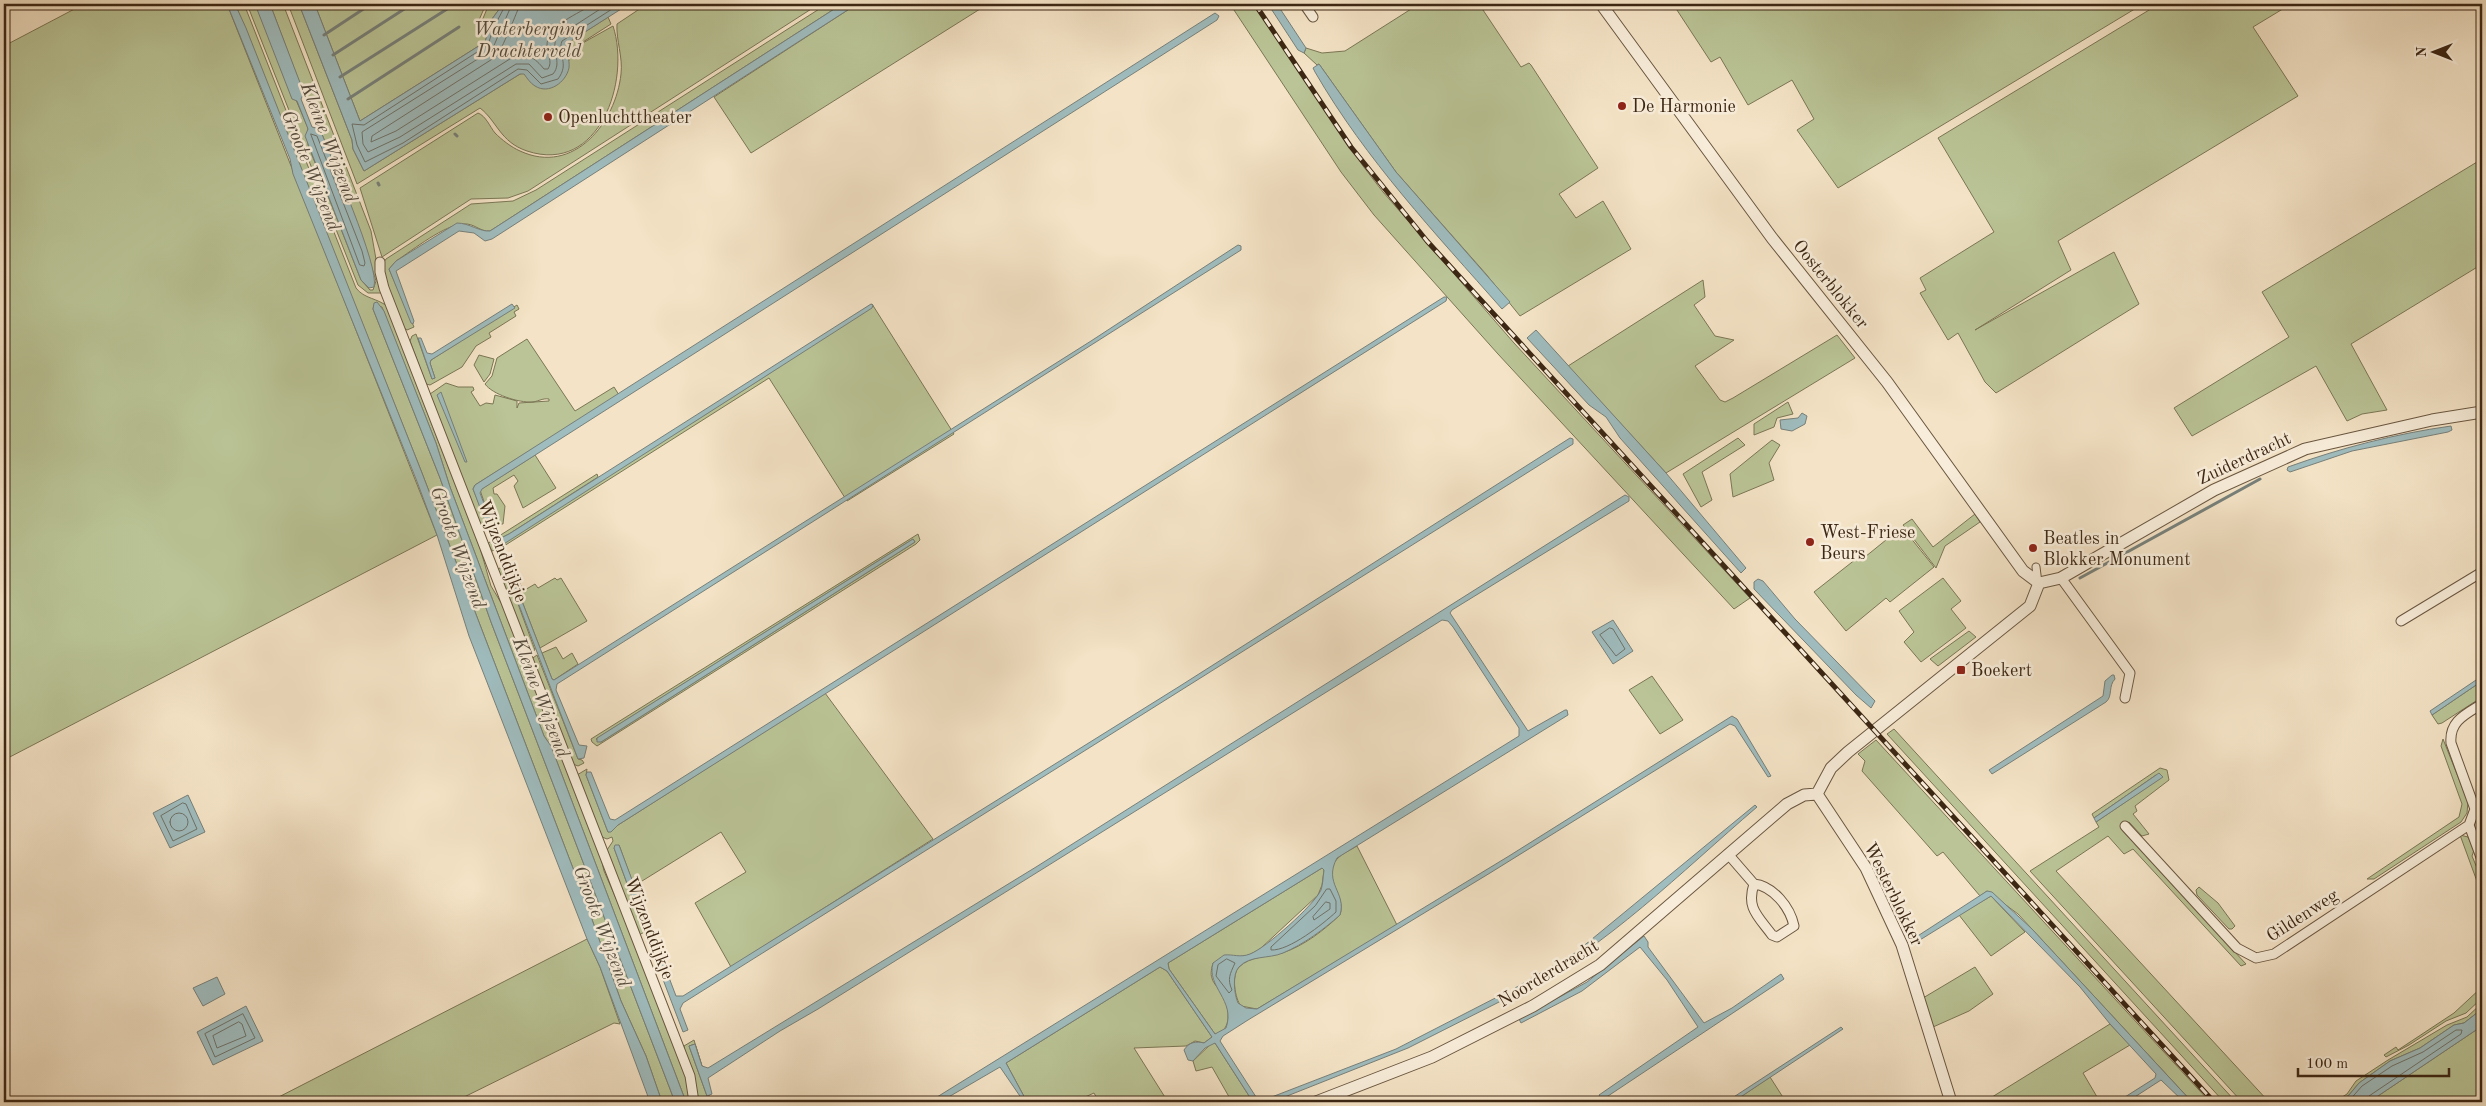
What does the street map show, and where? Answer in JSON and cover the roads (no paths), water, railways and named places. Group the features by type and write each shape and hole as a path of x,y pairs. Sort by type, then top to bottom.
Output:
{"street":[{"path":"1304,4 1313,17"},
{"name":"Oosterblokker","path":"1600,4 1772,238 1887,382 2023,571 2038,583"},
{"name":"Wijzenddijkje","path":"380,262 380,272 384,288 686,1067 692,1085 694,1102"},
{"name":"Zuiderdracht","path":"2038,583 2060,578 2214,490 2305,449 2432,420 2482,412"},
{"path":"1818,794 1831,768 1848,752 2030,606 2038,583 2036,567"},
{"path":"2401,621 2482,572"},
{"path":"2060,578 2130,673 2125,698"},
{"path":"2482,704 2454,723 2450,735 2451,743 2475,809 2469,825 2482,860"},
{"name":"Noorderdracht","path":"1316,1102 1432,1057 1533,1006 1600,965 1786,804 1804,795 1818,794"},
{"name":"Westerblokker","path":"1818,794 1866,868 1902,945 1951,1102"},
{"name":"Gildenweg","path":"2125,826 2237,948 2256,958 2274,954 2469,825"},
{"path":"1728,854 1754,884 1764,885 1771,889 1792,917 1794,926 1777,937 1772,935 1751,906 1749,897 1754,884"}],"water":[{"path":"227,4 235,4 246,28 422,473 584,897 621,1001 646,1056 662,1102 650,1102 600,967 587,939 469,636 437,535 416,479 293,174 290,159"},
{"path":"255,4 270,4 304,93 301,99 312,127 320,129 353,210 370,257 374,275 374,287 369,288 361,280 305,136 308,129 297,101 292,99"},
{"name":"Waterberging Drachterveld","path":"299,4 322,4 317,10 360,121 485,42 492,19 503,4 629,4 566,44 569,68 564,78 556,86 546,89 540,88 535,86 524,74 520,74 364,171 353,149 352,140"},
{"path":"842,4 857,4 492,239 485,241 474,233 459,231 396,271 414,321 413,324 411,323 389,269 396,261 457,223 490,231"},
{"path":"1268,4 1277,4 1306,48 1304,53 1298,50"},
{"path":"1215,13 1219,16 1217,20 482,489 480,493 490,519 485,521 473,489 475,485"},
{"path":"1319,64 1396,172 1510,302 1502,309 1379,166 1356,135 1315,72 1313,68"},
{"path":"1238,245 1241,246 1241,250 557,684 556,690 579,745 587,746 584,758 578,759 504,566 508,565 554,680 1091,341"},
{"path":"1444,297 1447,297 1446,301 618,825 611,832 608,832 586,775 587,772 591,772 610,819 615,820"},
{"path":"377,302 384,311 436,443 450,487 544,736 551,746 686,1102 675,1102 491,622 440,478 373,309 374,303"},
{"path":"512,304 515,308 431,360 430,363 435,378 432,379 418,338 421,338 427,353 432,354"},
{"path":"871,304 873,305 872,308 496,549 493,542 509,534"},
{"path":"1536,330 1666,473 1746,568 1741,573 1620,438 1606,417 1589,405 1527,338"},
{"path":"441,392 467,462 465,462 437,395"},
{"path":"1802,413 1807,416 1805,424 1792,431 1781,429 1780,420 1798,418"},
{"path":"2451,426 2452,430 2448,432 2352,451 2290,472 2287,470 2288,467 2308,460 2368,442"},
{"path":"1570,438 1573,439 1573,444 683,1003 680,1009 688,1030 683,1032 648,940 654,938 676,996 683,996 1180,686"},
{"path":"1625,495 1629,497 1629,501 1450,613 1528,731 1565,710 1567,710 1568,715 1337,858 1333,867 1333,875 1341,900 1340,915 1313,936 1283,953 1243,963 1235,974 1235,995 1238,1003 1246,1008 1257,1009 1509,856 1732,716 1737,719 1771,776 1768,777 1735,726 1730,724 1223,1036 1220,1041 1258,1100 1264,1100 1396,1049 1505,993 1507,998 1408,1048 1272,1102 1253,1102 1215,1043 1205,1048 1193,1061 1188,1060 1184,1050 1188,1045 1195,1042 1204,1043 1212,1037 1167,971 1160,967 1006,1063 1027,1102 1024,1102 1000,1067 940,1102 929,1102 1519,736 1519,728 1453,627 1448,621 1442,620 780,1031 708,1078 712,1094 707,1096 689,1046 695,1044 702,1066 708,1068 1036,867","holes":["1322,868 1324,870 1322,888 1317,897 1278,935 1250,954 1243,956 1224,955 1213,963 1213,979 1224,1001 1228,1018 1226,1028 1215,1034 1169,969 1168,963"]},
{"path":"913,539 915,542 601,742 597,742 597,738"},
{"path":"1758,579 1763,581 1795,619 1875,701 1871,708 1856,695 1754,589 1754,582"},
{"path":"1613,620 1633,651 1613,664 1592,632"},
{"path":"2114,675 2115,679 2106,702 1992,774 1989,770 2103,696 2105,681"},
{"path":"2482,676 2482,681 2432,715 2430,711"},
{"path":"2159,773 2163,777 2096,822 2094,818"},
{"path":"188,795 205,832 170,848 153,813"},
{"path":"1755,805 1757,807 1613,931 1551,974 1518,993 1515,988 1575,953"},
{"path":"615,845 619,845 649,925 647,928 643,927 614,848"},
{"path":"1987,891 1992,892 2032,929 2192,1102 2184,1102 2161,1080 2127,1102 2117,1102 2155,1078 2156,1074 2110,1024 2080,987 1991,896 1915,943 1913,939"},
{"path":"1644,936 1648,942 1648,947 1704,1023 1732,1008 1781,974 1784,979 1602,1100 1599,1095 1698,1027 1667,980 1640,947 1582,991 1521,1023 1519,1019 1587,982"},
{"path":"217,977 225,994 203,1006 193,988"},
{"path":"246,1006 263,1041 213,1065 197,1032"},
{"path":"2482,1009 2482,1026 2369,1102 2339,1102 2349,1095 2359,1083 2390,1061 2420,1048 2454,1025 2464,1023"},
{"path":"1841,1027 1843,1029 1733,1102 1726,1102"}],"waterway":[{"path":"324,35 371,4"},
{"path":"333,55 412,4"},
{"path":"340,77 455,4"},
{"path":"348,99 459,27"},
{"path":"2080,578 2260,479"}],"railway":[{"path":"1255,4 1351,147 1427,241 2214,1102"}],"place":[{"name":"De Harmonie","path":"1622,106"},
{"name":"Openluchttheater","path":"548,117"},
{"name":"West-Friese Beurs","path":"1810,542"},
{"name":"Beatles in Blokker Monument","path":"2033,548"},
{"name":"Boekert","path":"1961,670"}],"water label":[{"name":"Kleine Wijzend","path":"330,142"},
{"name":"Groote Wijzend","path":"312,170"},
{"name":"Groote Wijzend","path":"459,547"},
{"name":"Kleine Wijzend","path":"542,697"},
{"name":"Groote Wijzend","path":"603,926"}]}
